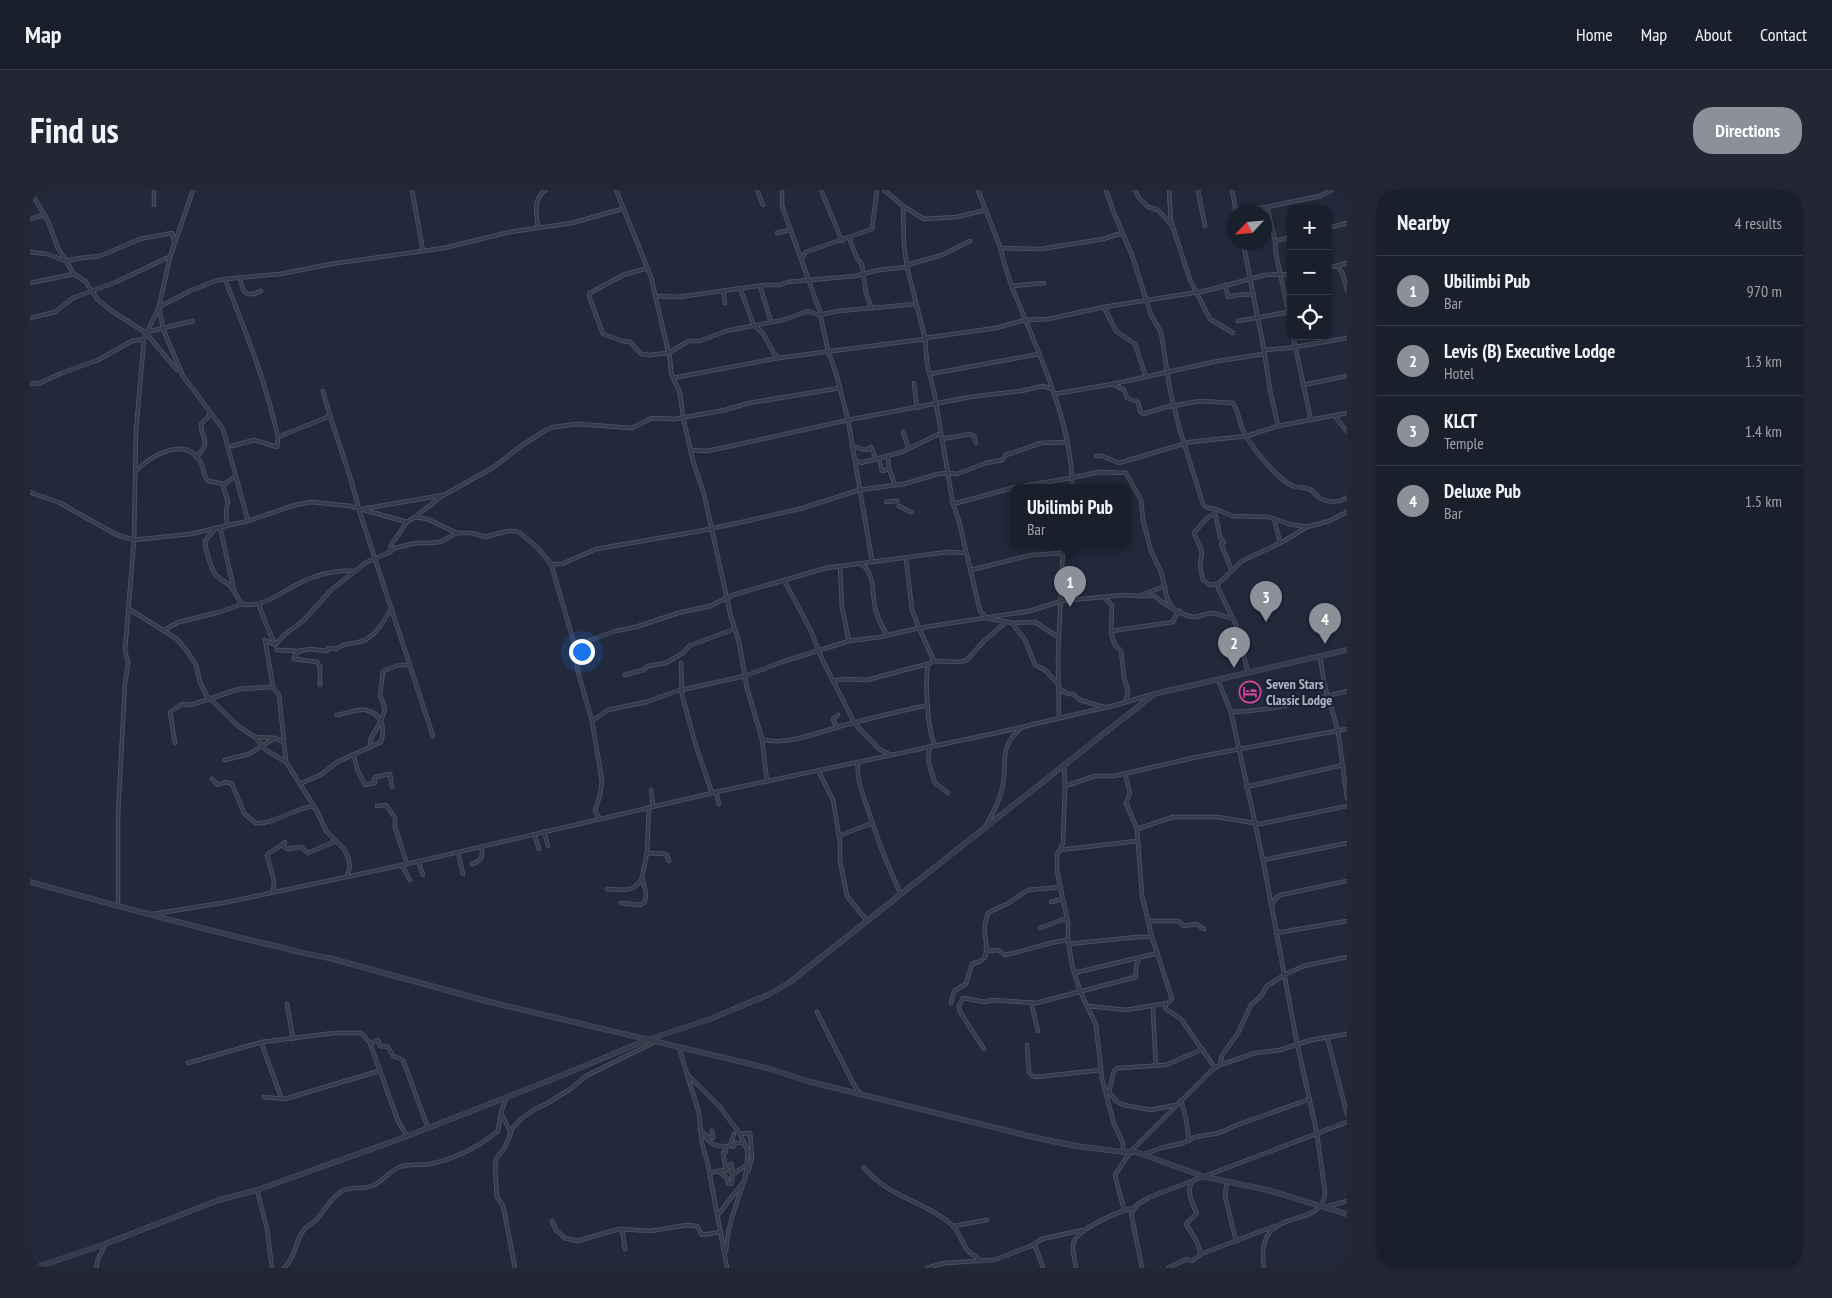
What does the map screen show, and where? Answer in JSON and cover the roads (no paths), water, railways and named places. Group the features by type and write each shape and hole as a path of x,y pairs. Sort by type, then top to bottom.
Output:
{"street":[{"path":"154,190 154,205"},
{"path":"118,906 118,815 125,684 128,663 125,650 134,540 136,431 144,339 159,307 174,243 193,190"},
{"path":"412,190 423,251"},
{"path":"538,227 537,201 539,195 546,190"},
{"path":"616,190 622,209 648,268 656,296 673,378 680,393 682,417 695,469 704,494 716,555 734,629 739,642 756,726 762,739 767,782"},
{"path":"757,190 763,205"},
{"path":"782,190 782,206 820,314 828,351 848,420 872,561"},
{"path":"821,190 842,241"},
{"path":"801,259 806,252 872,229 877,190"},
{"path":"884,190 926,220 959,217 986,210"},
{"path":"978,190 1012,286 1054,394 1067,442 1072,484"},
{"path":"1106,190 1122,233 1131,250 1153,320 1161,332 1174,406 1201,501 1205,507 1232,516 1274,518 1289,524 1307,527"},
{"path":"1135,190 1139,198 1148,207 1160,212 1173,228"},
{"path":"1169,190 1170,214 1186,270 1210,318 1233,333"},
{"path":"1198,190 1205,226"},
{"path":"1232,190 1235,205"},
{"path":"1272,206 1320,196 1332,190"},
{"path":"30,191 44,215 58,248 74,274 84,281 98,300 116,314 146,332 183,376 209,413 223,429 248,521"},
{"path":"904,206 904,245 907,266 925,339 953,504 959,521 980,610 988,618 1006,622 1035,622 1058,637"},
{"path":"159,307 190,291 225,278 280,274 331,264 423,251 538,227 572,223 622,209"},
{"path":"30,219 44,215"},
{"path":"1332,227 1347,224"},
{"path":"1272,228 1287,302"},
{"path":"777,233 790,230"},
{"path":"30,252 48,254 66,261 100,256 130,242 172,233 174,243"},
{"path":"1000,248 1048,248 1103,239 1122,233"},
{"path":"849,238 862,265 866,292 871,307"},
{"path":"1275,241 1287,239"},
{"path":"656,296 679,297 864,274 907,266 942,255 970,241"},
{"path":"1245,250 1278,426"},
{"path":"30,318 55,312 73,298 116,282 170,257"},
{"path":"1332,267 1347,264"},
{"path":"1337,266 1342,270 1347,290"},
{"path":"648,268 623,275 590,293 589,296 603,334 630,342 636,351 641,354 668,353 689,342 700,341 726,331 789,318 808,311 820,314 871,307 916,304"},
{"path":"30,283 74,274"},
{"path":"673,378 778,358 996,328 1025,320 1048,319 1104,307 1197,292 1250,278 1287,274"},
{"path":"240,277 243,290 246,293 252,295 261,291"},
{"path":"225,278 253,352 278,437 277,447 254,440 232,446"},
{"path":"1012,286 1044,283"},
{"path":"1225,285 1228,298 1237,295 1254,294"},
{"path":"760,286 771,322"},
{"path":"740,288 754,326 762,330 768,345 778,358"},
{"path":"722,291 724,303"},
{"path":"159,307 163,329 183,376"},
{"path":"1104,307 1116,331 1135,344 1146,377"},
{"path":"1238,321 1287,312"},
{"path":"146,332 193,321"},
{"path":"1054,394 1113,384 1264,352 1347,338"},
{"path":"30,384 40,383 98,360 132,341 144,339"},
{"path":"1294,340 1311,420"},
{"path":"930,374 1039,354"},
{"path":"1303,384 1347,376"},
{"path":"914,383 917,408"},
{"path":"1113,384 1124,390 1127,398 1138,402 1140,411 1143,414 1200,401 1226,401 1233,403 1246,436 1267,464 1290,484 1298,488 1309,489 1317,496 1331,502 1340,502 1347,498"},
{"path":"691,450 706,451 848,420 970,397 1021,391 1040,386 1052,389"},
{"path":"390,552 391,545 407,522 444,495 494,467 521,446 554,427 577,424 632,428 652,418 682,417 726,410 749,403 840,388"},
{"path":"323,391 359,510 432,736"},
{"path":"196,457 204,448 205,440 201,424 208,417 209,413"},
{"path":"1096,456 1102,456 1119,463 1184,443 1246,436 1278,426 1347,413"},
{"path":"278,437 330,416"},
{"path":"1335,416 1347,432"},
{"path":"903,432 909,449"},
{"path":"854,458 861,463 888,456 909,449 941,433"},
{"path":"942,440 970,434 974,436 976,443"},
{"path":"551,564 562,564 596,549 711,529 803,508 859,490 895,486 948,473 957,474 980,465 1002,460 1006,455 1041,443 1067,442"},
{"path":"854,449 857,447 863,450 871,447 882,471 889,469"},
{"path":"136,471 147,461 166,450 174,449 187,451 196,457 202,464 208,481 224,484 235,476"},
{"path":"888,456 889,469 895,486"},
{"path":"1034,484 1103,471 1127,474 1141,500 1143,520 1151,551 1161,572 1167,598 1172,607"},
{"path":"224,484 228,502 226,511 227,525"},
{"path":"953,504 1010,489"},
{"path":"30,492 60,502 117,535 134,540 190,534 248,521 303,503 323,502 350,506 407,522"},
{"path":"359,510 444,495"},
{"path":"886,502 897,502"},
{"path":"900,506 911,512"},
{"path":"1210,508 1215,513 1220,536 1224,543 1221,544 1232,571"},
{"path":"1215,513 1206,519 1194,532 1202,552 1200,566 1203,580 1210,585 1218,584 1242,562 1307,527 1329,521 1347,512"},
{"path":"415,517 427,519 458,533"},
{"path":"1274,518 1280,542"},
{"path":"218,527 234,590 242,604"},
{"path":"218,527 205,541 211,565 216,576 223,579 234,590"},
{"path":"275,645 284,635 304,620 332,589 354,571 395,548 416,542 440,542 458,533 472,532 485,537 508,530 515,531 537,547 551,564 574,643 578,672 592,721 602,781 595,809 600,818"},
{"path":"1059,718 1058,637 1064,549"},
{"path":"574,643 580,644 615,631 710,606 727,597 826,568 872,561 906,559 947,552 966,553"},
{"path":"971,570 1031,555 1063,553"},
{"path":"906,559 912,610 934,661"},
{"path":"861,564 869,572 875,607 888,636"},
{"path":"840,567 842,607 849,641"},
{"path":"164,630 179,622 220,612 242,604 259,604 317,576 340,570 354,571"},
{"path":"784,580 811,630 818,650 855,724 879,749 890,754"},
{"path":"1218,584 1218,588 1236,625 1248,672"},
{"path":"1138,596 1165,586"},
{"path":"592,721 608,710 646,702 682,690 745,676 849,641 1030,611 1061,602 1104,597 1151,595 1162,604 1190,616 1198,617 1212,613 1233,619"},
{"path":"1104,597 1109,601 1112,608 1111,630 1115,645 1121,651 1124,678 1128,690 1126,702"},
{"path":"259,604 266,628 275,645"},
{"path":"277,650 300,651 310,648 327,651 328,648 336,649 341,644 360,642 373,636 392,608"},
{"path":"129,609 177,639 192,658 198,670 202,688 210,699 271,754 286,762"},
{"path":"1111,630 1173,622 1180,611"},
{"path":"833,680 867,680 934,661 960,662 967,660 984,641 1006,622"},
{"path":"1012,623 1025,640 1035,665 1045,670 1058,686 1068,694 1073,694 1080,700 1104,707"},
{"path":"626,675 643,670 648,666 666,663 683,653 689,646 734,629"},
{"path":"275,645 265,640 273,687 279,696 286,762 315,806 326,831 344,849 350,863 347,876"},
{"path":"153,915 228,902 418,862 714,792 858,763 890,754 965,740 1347,650"},
{"path":"300,651 295,655 294,660 317,662 320,667 320,686"},
{"path":"1320,656 1324,683 1338,731 1347,798"},
{"path":"681,663 682,690 696,746 719,804"},
{"path":"928,664 930,734 935,745"},
{"path":"370,747 385,709 380,695 383,671 399,665 409,665"},
{"path":"1218,680 1231,712 1263,860 1297,1043 1317,1134 1325,1192 1324,1207"},
{"path":"175,743 170,712 182,704 191,705 239,689 273,687"},
{"path":"1231,712 1263,710 1347,691"},
{"path":"34,1268 105,1244 219,1200 257,1190 407,1136 647,1040 710,1019 782,987 1154,694"},
{"path":"762,739 779,742 814,735 894,712 928,705"},
{"path":"300,784 322,774 337,762 381,742 384,732 381,721 374,714 365,710 337,715"},
{"path":"837,728 834,719 838,714"},
{"path":"986,826 996,808 1002,789 1007,746 1012,735 1024,725"},
{"path":"1065,786 1095,776 1125,773 1147,767 1347,729"},
{"path":"254,737 275,738 284,743"},
{"path":"225,760 249,754 275,738"},
{"path":"930,746 928,760 935,783 948,793"},
{"path":"354,755 357,770 365,785 375,783 374,779 376,777 390,774 392,787"},
{"path":"858,763 861,787 872,823 901,894"},
{"path":"1064,764 1063,843 1057,862 1067,918 1068,942 1074,973 1097,1032 1101,1070 1123,1152"},
{"path":"1246,787 1342,765"},
{"path":"818,770 833,800 839,836 840,861 847,896 867,921"},
{"path":"1087,1006 1125,1010 1165,1003 1171,1001 1172,997 1152,937 1140,884 1137,829 1127,807 1126,800 1130,793 1125,773"},
{"path":"212,779 218,785 226,782 232,784 244,813 255,823 265,822 299,809 315,806"},
{"path":"607,888 632,889 638,885 642,877 647,853 651,790"},
{"path":"377,806 386,805 395,818 395,827 407,864"},
{"path":"1137,829 1173,817 1217,817 1266,823 1347,806"},
{"path":"839,836 872,823"},
{"path":"544,831 548,846"},
{"path":"534,834 539,849"},
{"path":"1060,850 1137,840"},
{"path":"273,892 274,881 267,855 271,850 283,843 287,849 301,847 308,853 336,841"},
{"path":"1263,860 1347,843"},
{"path":"472,864 481,860 480,847"},
{"path":"458,852 463,874"},
{"path":"647,853 666,854 669,861"},
{"path":"418,862 423,875"},
{"path":"402,865 410,880"},
{"path":"621,903 640,905 645,902 646,893 642,877"},
{"path":"1272,907 1275,899 1280,895 1347,881"},
{"path":"30,882 188,926 279,946 308,955 328,958 490,1002 767,1068 807,1081 1037,1138 1143,1154 1205,1177 1268,1190 1347,1214"},
{"path":"952,1002 954,991 966,983 972,964 981,961 985,957 986,948 983,926 989,912 1012,901 1028,890 1061,886"},
{"path":"1052,902 1063,899"},
{"path":"1040,928 1067,918"},
{"path":"1148,921 1178,921 1184,926 1196,924 1204,929"},
{"path":"1276,933 1347,921"},
{"path":"986,948 990,951 998,950 1005,955 1057,941 1152,937"},
{"path":"1074,973 1158,953"},
{"path":"1220,1065 1222,1055 1240,1029 1251,1005 1261,996 1267,986 1284,975 1304,966 1347,957"},
{"path":"984,1049 960,1012 959,1006 963,998 985,1002 992,1000 1031,1002 1067,995 1137,976 1136,968 1139,958"},
{"path":"1031,1002 1038,1032"},
{"path":"1165,1003 1166,1009 1181,1019 1216,1068"},
{"path":"287,1004 293,1039"},
{"path":"1154,1006 1156,1066"},
{"path":"818,1012 853,1083 861,1094"},
{"path":"188,1063 261,1042 356,1032 363,1035 370,1043 398,1121 407,1136"},
{"path":"1124,1210 1115,1177 1131,1151 1205,1076 1220,1065 1255,1053 1280,1050 1297,1043 1347,1034"},
{"path":"1327,1037 1347,1114"},
{"path":"370,1043 378,1040 380,1046 387,1046 392,1056 403,1060 428,1128"},
{"path":"261,1042 281,1098"},
{"path":"510,1131 521,1119 572,1088 586,1076 655,1042"},
{"path":"1028,1046 1029,1072 1032,1076 1101,1070"},
{"path":"679,1048 699,1113 700,1130 728,1268"},
{"path":"1109,1092 1114,1071 1117,1068 1166,1065 1203,1050"},
{"path":"264,1097 284,1099 379,1071"},
{"path":"687,1073 720,1107 740,1134 748,1152"},
{"path":"1105,1087 1118,1103 1148,1109 1177,1104"},
{"path":"284,1268 293,1259 304,1230 316,1221 326,1205 340,1193 346,1189 373,1186 396,1168 402,1166 439,1162 476,1148 498,1131 506,1098"},
{"path":"1143,1154 1195,1137 1219,1133 1310,1099"},
{"path":"1181,1100 1189,1140"},
{"path":"501,1113 510,1131 510,1138 496,1158 497,1197 505,1215 515,1268"},
{"path":"927,1268 944,1263 998,1259 1042,1239 1067,1235 1088,1228 1124,1210 1135,1207 1150,1197 1347,1122"},
{"path":"700,1130 708,1137 713,1138 712,1131"},
{"path":"700,1130 708,1141 714,1145 730,1146 734,1134"},
{"path":"740,1134 750,1133"},
{"path":"717,1216 745,1180 750,1133"},
{"path":"726,1258 726,1243 752,1158 750,1133"},
{"path":"734,1147 735,1144 744,1143"},
{"path":"724,1146 726,1152 723,1153 726,1170"},
{"path":"718,1171 727,1178 730,1184 733,1172 731,1164 726,1170"},
{"path":"710,1173 726,1170 733,1172 746,1164"},
{"path":"864,1168 885,1187 945,1219 954,1226 966,1248 980,1261"},
{"path":"1227,1181 1224,1193 1236,1241"},
{"path":"1191,1182 1189,1190 1197,1213 1186,1224 1197,1242 1201,1254"},
{"path":"257,1190 267,1229 272,1268"},
{"path":"1168,1268 1174,1267 1187,1259 1192,1261 1201,1254 1324,1207 1347,1201"},
{"path":"1135,1207 1131,1213 1142,1268"},
{"path":"954,1226 987,1220"},
{"path":"552,1221 556,1230 572,1241 622,1229 651,1231 689,1225 698,1226 702,1235 721,1232"},
{"path":"1264,1268 1262,1247 1267,1235 1275,1226"},
{"path":"1076,1268 1073,1242 1088,1228"},
{"path":"622,1229 625,1249"},
{"path":"96,1268 105,1244"},
{"path":"1030,1246 1035,1246 1043,1268"}],"place":[{"name":"Ubilimbi Pub","path":"1070,607"},
{"name":"KLCT","path":"1266,622"},
{"name":"Deluxe Pub","path":"1325,644"},
{"name":"Levis (B) Executive Lodge","path":"1234,668"},
{"name":"Seven Stars Classic Lodge","path":"1250,692"}]}
